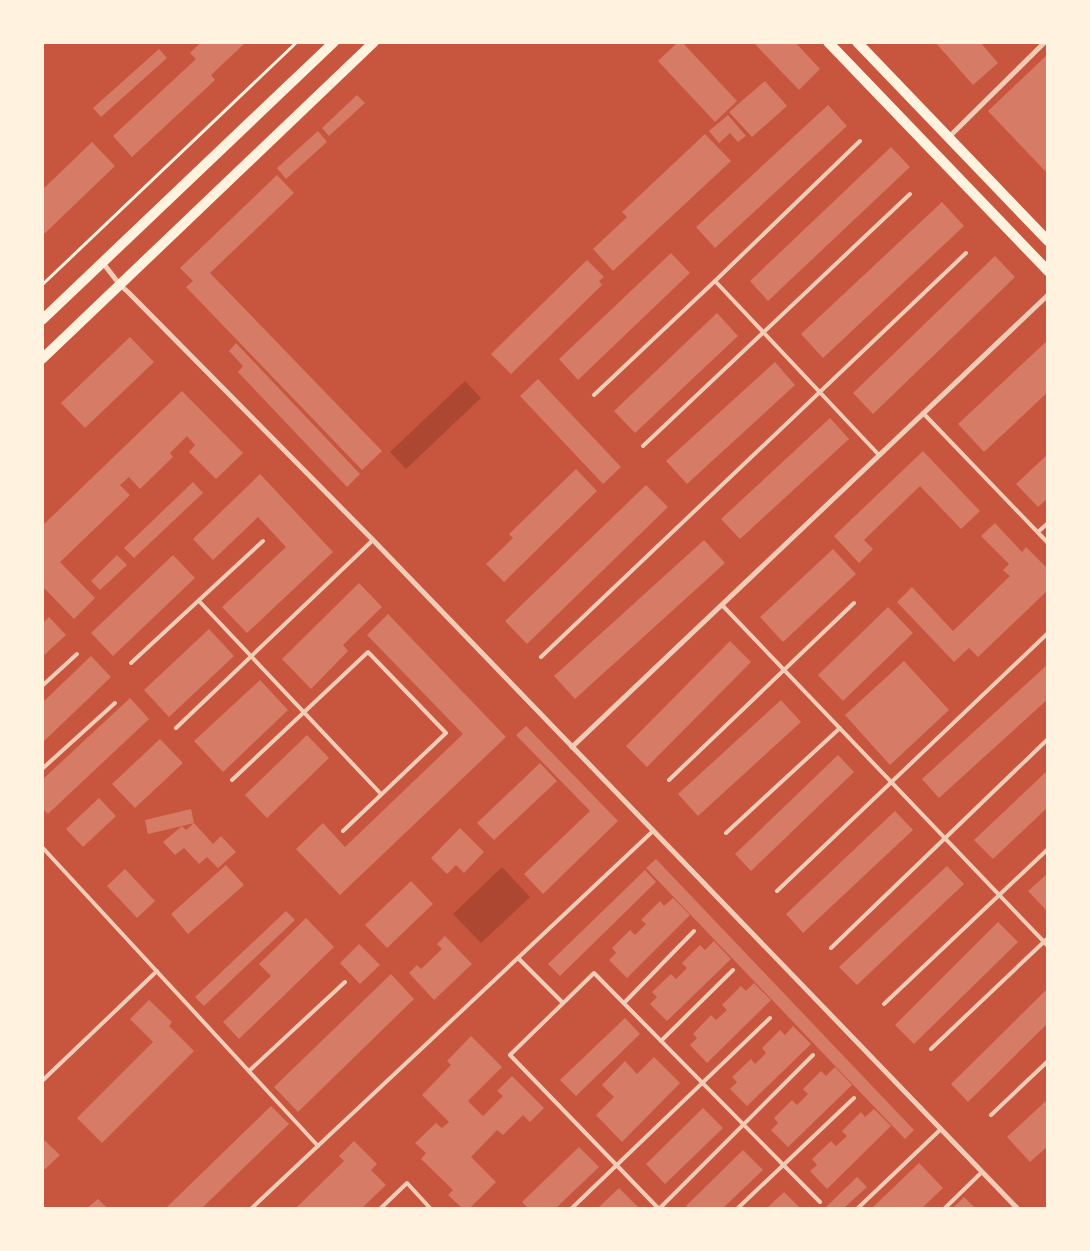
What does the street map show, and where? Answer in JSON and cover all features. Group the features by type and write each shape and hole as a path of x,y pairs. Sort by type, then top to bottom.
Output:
{"main road":[{"path":"42,320 334,42"},
{"path":"42,359 374,42"},
{"path":"828,42 1048,271"},
{"path":"857,42 1048,241"}],"street":[{"path":"948,138 1045,42"},
{"path":"103,263 120,285 373,540 1017,1208"},
{"path":"572,747 1048,295"}],"lane":[{"path":"594,395 860,141"},
{"path":"643,446 910,194"},
{"path":"541,657 966,253"},
{"path":"715,281 879,455"},
{"path":"923,412 1048,543"},
{"path":"1038,532 1048,524"},
{"path":"176,728 373,540"},
{"path":"131,663 263,541"},
{"path":"198,601 381,794"},
{"path":"669,780 854,604"},
{"path":"722,605 1048,946"},
{"path":"777,891 1048,633"},
{"path":"232,780 368,652 446,733 343,831"},
{"path":"42,686 77,654"},
{"path":"42,769 115,703"},
{"path":"726,833 840,728"},
{"path":"831,948 1048,739"},
{"path":"252,1208 653,831"},
{"path":"42,847 318,1146"},
{"path":"884,1004 1048,849"},
{"path":"624,1003 694,931"},
{"path":"930,1049 1048,938"},
{"path":"518,958 563,1003"},
{"path":"661,1041 733,970"},
{"path":"42,1081 157,971"},
{"path":"814,1056 744,1125 659,1208 510,1055 594,973 703,1084 744,1125 784,1165 820,1202"},
{"path":"249,1071 345,982"},
{"path":"572,1208 770,1018"},
{"path":"991,1115 1048,1061"},
{"path":"738,1208 854,1098"},
{"path":"858,1208 941,1130"},
{"path":"945,1208 982,1172"},
{"path":"380,1208 407,1183 430,1208"}],"path":[{"path":"42,285 297,42"}],"shaded area":[{"path":"465,381 481,398 406,469 390,452"},
{"path":"502,867 530,897 481,943 453,914"}],"building":[{"path":"201,42 246,42 211,75 215,80 132,157 113,136 196,59 190,53"},
{"path":"678,42 682,42 737,101 715,122 658,61"},
{"path":"753,42 795,42 820,69 799,90"},
{"path":"935,42 980,42 998,63 973,85"},
{"path":"159,49 167,58 101,117 93,108"},
{"path":"1048,54 1048,174 988,111"},
{"path":"765,81 787,106 752,137 729,112"},
{"path":"357,95 365,103 329,136 322,128"},
{"path":"828,105 847,126 715,248 696,227"},
{"path":"728,115 746,136 738,142 730,133 719,143 709,131"},
{"path":"318,131 327,142 286,179 277,168"},
{"path":"705,134 731,161 613,271 593,249 627,217 622,212"},
{"path":"92,142 115,166 42,236 42,190"},
{"path":"891,147 910,167 768,301 750,281"},
{"path":"277,175 294,193 210,273 382,451 362,470 186,287 193,281 180,268"},
{"path":"942,202 964,226 823,358 801,334"},
{"path":"671,253 690,273 578,380 559,359"},
{"path":"995,256 1015,277 873,414 853,393"},
{"path":"587,260 604,277 599,281 602,285 511,374 491,354"},
{"path":"717,313 738,336 635,433 614,411"},
{"path":"130,337 154,362 85,428 61,403"},
{"path":"1048,340 1048,392 984,452 958,424"},
{"path":"236,343 360,474 347,487 238,372 243,366 229,351"},
{"path":"775,362 795,385 687,484 666,461"},
{"path":"538,379 621,467 603,484 520,396"},
{"path":"182,391 243,453 216,479 189,452 195,445 187,436 170,453 173,457 140,489 129,477 120,485 130,495 60,562 95,598 74,619 42,586 42,526"},
{"path":"830,418 849,439 740,539 721,519"},
{"path":"923,451 980,511 961,529 920,486 864,540 873,549 859,563 834,536"},
{"path":"1048,454 1048,498 1038,507 1016,484"},
{"path":"576,469 597,491 504,582 486,564 513,538 509,534"},
{"path":"260,474 333,552 247,633 222,607 286,547 258,517 213,560 193,539"},
{"path":"193,482 203,493 134,558 124,548"},
{"path":"646,485 668,507 527,644 505,621"},
{"path":"995,523 1022,552 1026,547 1048,569 1048,590 978,657 969,648 954,662 897,602 912,587 953,631 1010,576 1003,570 1009,564 981,536"},
{"path":"704,540 725,563 575,699 554,676"},
{"path":"833,549 856,574 783,642 760,617"},
{"path":"117,555 127,565 100,590 91,581"},
{"path":"173,555 195,578 113,656 91,633"},
{"path":"359,583 382,607 343,645 348,651 311,689 282,659"},
{"path":"888,607 913,633 843,701 818,675"},
{"path":"388,614 506,737 340,895 296,849 323,823 345,847 463,734 367,635"},
{"path":"49,617 66,635 42,657 42,624"},
{"path":"209,629 234,656 169,717 144,690"},
{"path":"730,641 751,662 647,767 626,746"},
{"path":"91,656 111,677 42,743 42,703"},
{"path":"904,661 949,710 890,765 845,715"},
{"path":"1048,664 1048,699 939,798 922,779"},
{"path":"260,680 288,710 223,772 194,741"},
{"path":"130,698 149,719 48,814 42,808 42,780"},
{"path":"781,700 801,722 698,816 678,794"},
{"path":"526,726 618,821 543,894 524,874 590,811 516,735"},
{"path":"307,735 329,758 267,818 245,795"},
{"path":"160,739 183,763 135,808 112,784"},
{"path":"838,755 854,772 751,871 735,854"},
{"path":"540,763 557,781 494,840 477,823"},
{"path":"1048,770 1048,807 993,859 974,840"},
{"path":"99,798 116,816 83,847 66,829"},
{"path":"191,809 194,823 148,834 145,820"},
{"path":"895,811 913,830 803,933 786,914"},
{"path":"194,823 213,844 221,836 236,852 218,868 207,857 199,864 184,848 175,855 163,842 182,826 186,830"},
{"path":"460,828 484,852 464,873 456,865 447,874 431,858"},
{"path":"656,859 914,1130 905,1139 646,868"},
{"path":"226,865 244,885 188,934 171,914"},
{"path":"947,866 964,884 857,985 839,967"},
{"path":"125,869 155,901 137,918 107,886"},
{"path":"645,870 656,882 560,976 548,964"},
{"path":"1048,873 1048,912 1028,891"},
{"path":"411,881 433,904 387,948 365,925"},
{"path":"673,898 690,915 627,978 609,960 616,953 612,948 630,930 635,935 646,924 641,920 660,901 664,906"},
{"path":"286,911 295,920 204,1006 195,997"},
{"path":"306,918 334,947 239,1039 223,1022 271,976 259,964"},
{"path":"998,922 1018,942 914,1044 895,1025"},
{"path":"445,936 472,964 434,1000 409,973 417,965 421,969 442,949 437,944"},
{"path":"714,941 731,959 667,1021 650,1004 657,997 652,992 671,974 676,979 687,968 682,963 700,945 705,950"},
{"path":"359,944 380,965 360,984 340,963"},
{"path":"391,974 414,999 298,1112 274,1087"},
{"path":"754,983 771,1000 707,1063 690,1045 697,1038 693,1034 711,1015 716,1020 727,1010 722,1005 741,986 746,991"},
{"path":"1048,988 1048,1023 968,1102 951,1084"},
{"path":"149,1000 172,1022 169,1026 194,1051 102,1143 77,1118 153,1042 130,1019"},
{"path":"625,1018 640,1034 576,1096 560,1080"},
{"path":"793,1026 811,1044 747,1106 730,1089 737,1082 732,1077 751,1059 755,1064 766,1053 762,1048 780,1030 785,1035"},
{"path":"471,1036 502,1067 468,1101 483,1116 503,1096 497,1091 512,1076 544,1108 530,1122 523,1115 503,1135 497,1130 471,1157 496,1182 470,1208 462,1208 448,1195 453,1190 421,1159 426,1153 415,1143 436,1123 442,1128 449,1122 422,1095 451,1065 447,1061"},
{"path":"654,1057 680,1083 622,1142 596,1115 614,1097 602,1085 625,1061 637,1074"},
{"path":"835,1067 852,1085 788,1147 771,1130 778,1123 774,1118 792,1100 797,1105 808,1094 803,1089 821,1071 826,1076"},
{"path":"1048,1099 1048,1146 1030,1162 1007,1137"},
{"path":"271,1106 289,1124 202,1208 166,1208"},
{"path":"703,1108 723,1128 665,1184 646,1164"},
{"path":"874,1109 891,1126 827,1189 810,1171 817,1165 812,1159 831,1141 836,1146 847,1136 842,1131 861,1112 865,1117"},
{"path":"42,1138 60,1155 42,1172"},
{"path":"354,1141 377,1164 371,1170 386,1185 362,1208 296,1208 344,1161 339,1156"},
{"path":"579,1147 599,1167 556,1208 528,1208 522,1202"},
{"path":"743,1150 763,1170 723,1208 688,1208 686,1206"},
{"path":"919,1163 943,1188 922,1208 872,1208"},
{"path":"857,1177 867,1187 844,1208 825,1208"},
{"path":"619,1188 639,1208 598,1208"},
{"path":"784,1192 800,1208 767,1208"},
{"path":"964,1197 975,1208 953,1208"},
{"path":"98,1199 107,1208 87,1208"}]}
